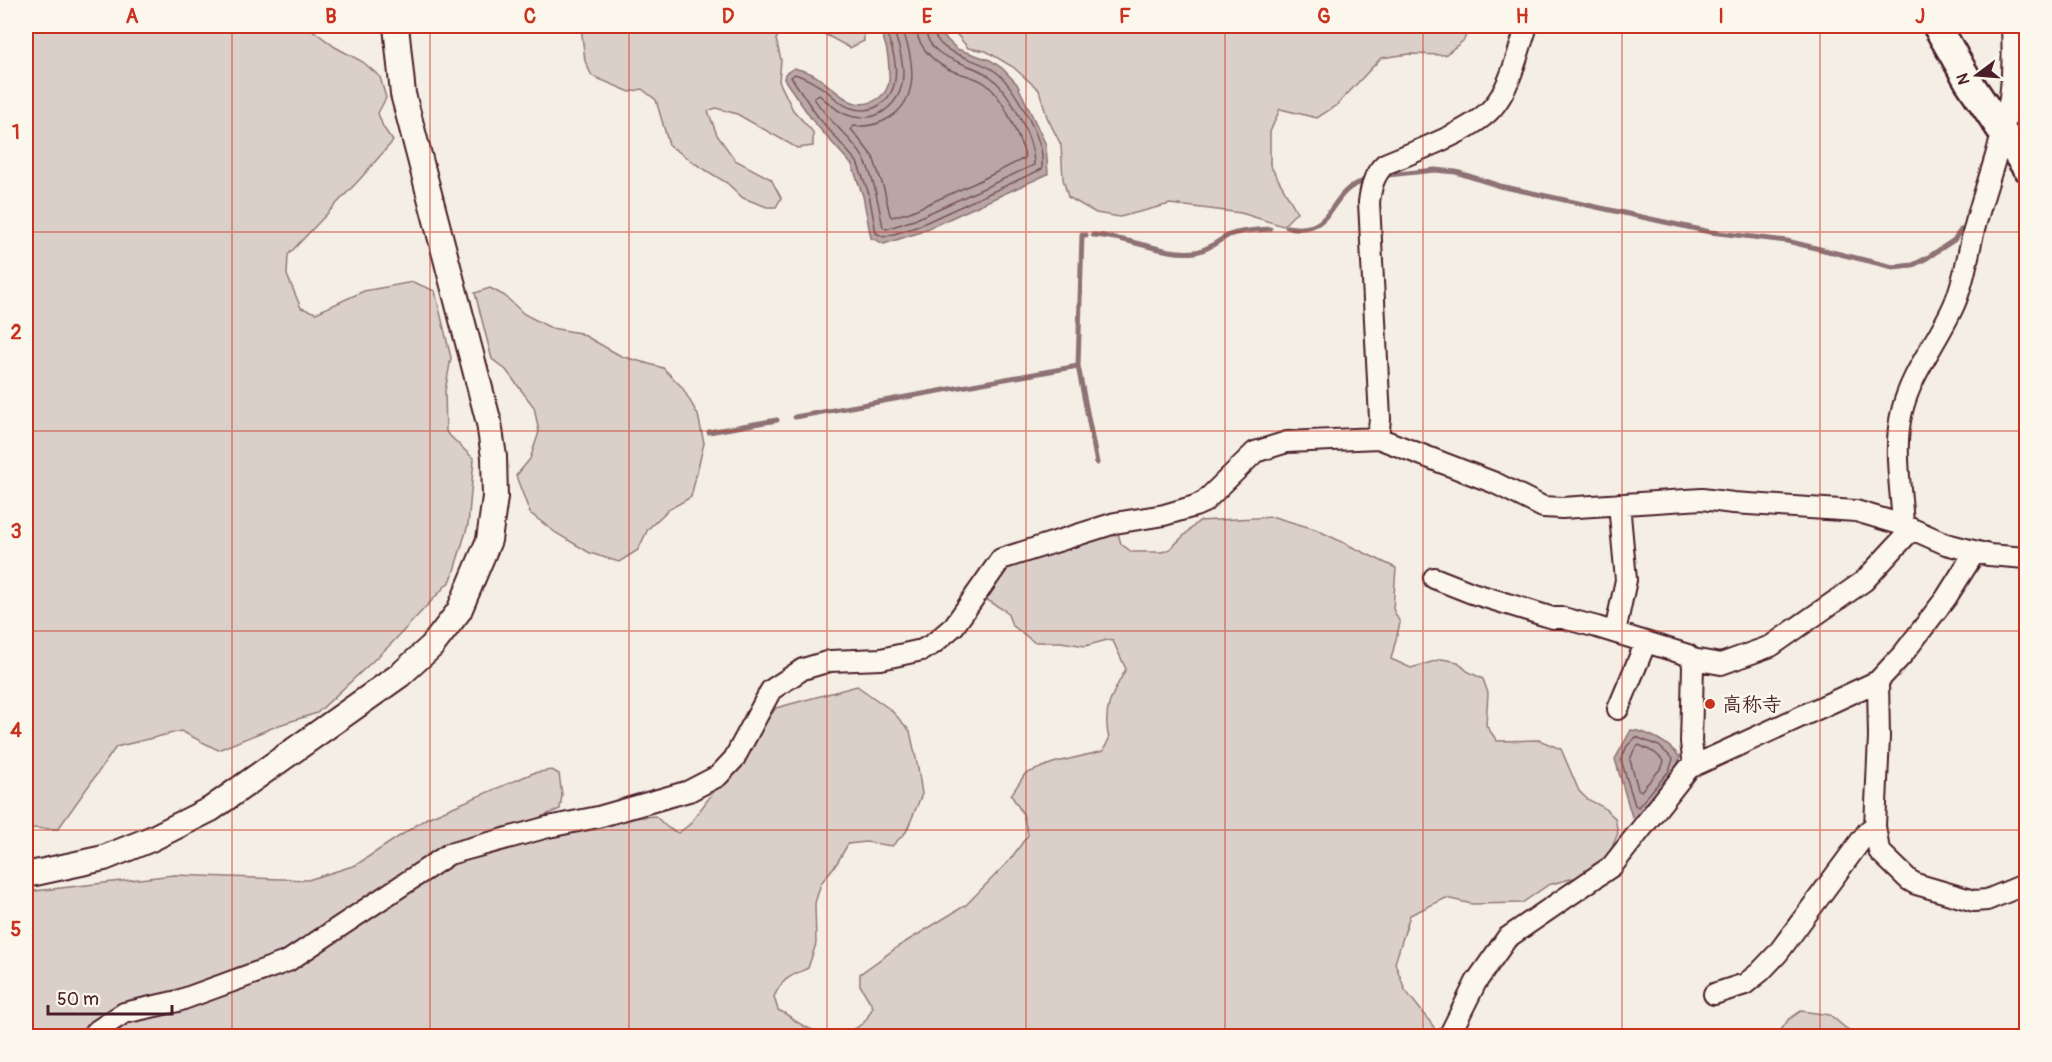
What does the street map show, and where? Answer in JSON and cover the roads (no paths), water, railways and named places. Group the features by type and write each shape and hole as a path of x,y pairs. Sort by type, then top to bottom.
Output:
{"main road":[{"path":"1937,26 1969,82 2026,167"}],"street":[{"path":"26,875 104,858 151,839 211,809 391,682 432,646 459,611 476,574 489,540 495,497 494,457 489,423 403,94 396,26"},
{"path":"1378,438 1380,419 1369,202 1373,183 1378,171 1385,164 1462,129 1483,117 1493,107 1508,79 1527,26"},
{"path":"1434,578 1472,593 1553,618 1563,618 1615,632 1688,655 1692,659 1720,664 1771,646 1864,581 1908,527 1898,452 1898,431 1902,410 1910,386 1954,304 1961,284 1977,216 2010,99 2013,67 2012,26"},
{"path":"92,1036 124,1013 178,1001 288,961 449,854 548,827 598,818 689,791 718,776 734,759 771,690 802,669 830,661 881,660 933,645 954,626 1001,559 1115,523 1164,515 1195,506 1204,502 1255,452 1287,442 1378,438 1495,483 1543,507 1562,508 1702,499 1856,511 1908,527 1946,544 1989,555 2026,558"},
{"path":"1615,632 1626,580 1619,504"},
{"path":"1449,1036 1476,982 1507,938 1611,866 1689,768 1878,681 1903,654 1946,598 1975,552"},
{"path":"1618,709 1646,642"},
{"path":"1692,659 1691,742 1694,766"},
{"path":"1878,681 1879,737 1875,826 1879,850 1916,884 1974,901 1987,900 2026,884"},
{"path":"1714,994 1745,984 1760,972 1778,953 1868,831 1875,826"}],"water":[{"path":"876,26 937,26 941,34 957,49 990,60 1002,68 1017,84 1046,145 1048,174 918,233 884,244 871,238 863,196 852,165 813,121 784,79 785,74 794,68 812,74 852,102 869,103 879,98 889,81 889,68 885,42"},
{"path":"1631,730 1658,739 1680,757 1674,774 1640,817 1632,817 1615,759"}],"waterway":[{"path":"1388,175 1435,170 1456,172 1500,186 1710,232 1787,241 1893,267 1913,265 1927,258 1954,240 1961,230"},
{"path":"1287,227 1303,228 1315,225 1324,219 1344,193 1365,181"},
{"path":"1093,235 1158,249 1195,252 1234,233 1270,229"},
{"path":"795,417 1078,366 1082,235 1086,235"},
{"path":"1078,366 1097,463"},
{"path":"709,432 777,420"}],"place":[{"name":"高称寺","path":"1710,704"}]}
